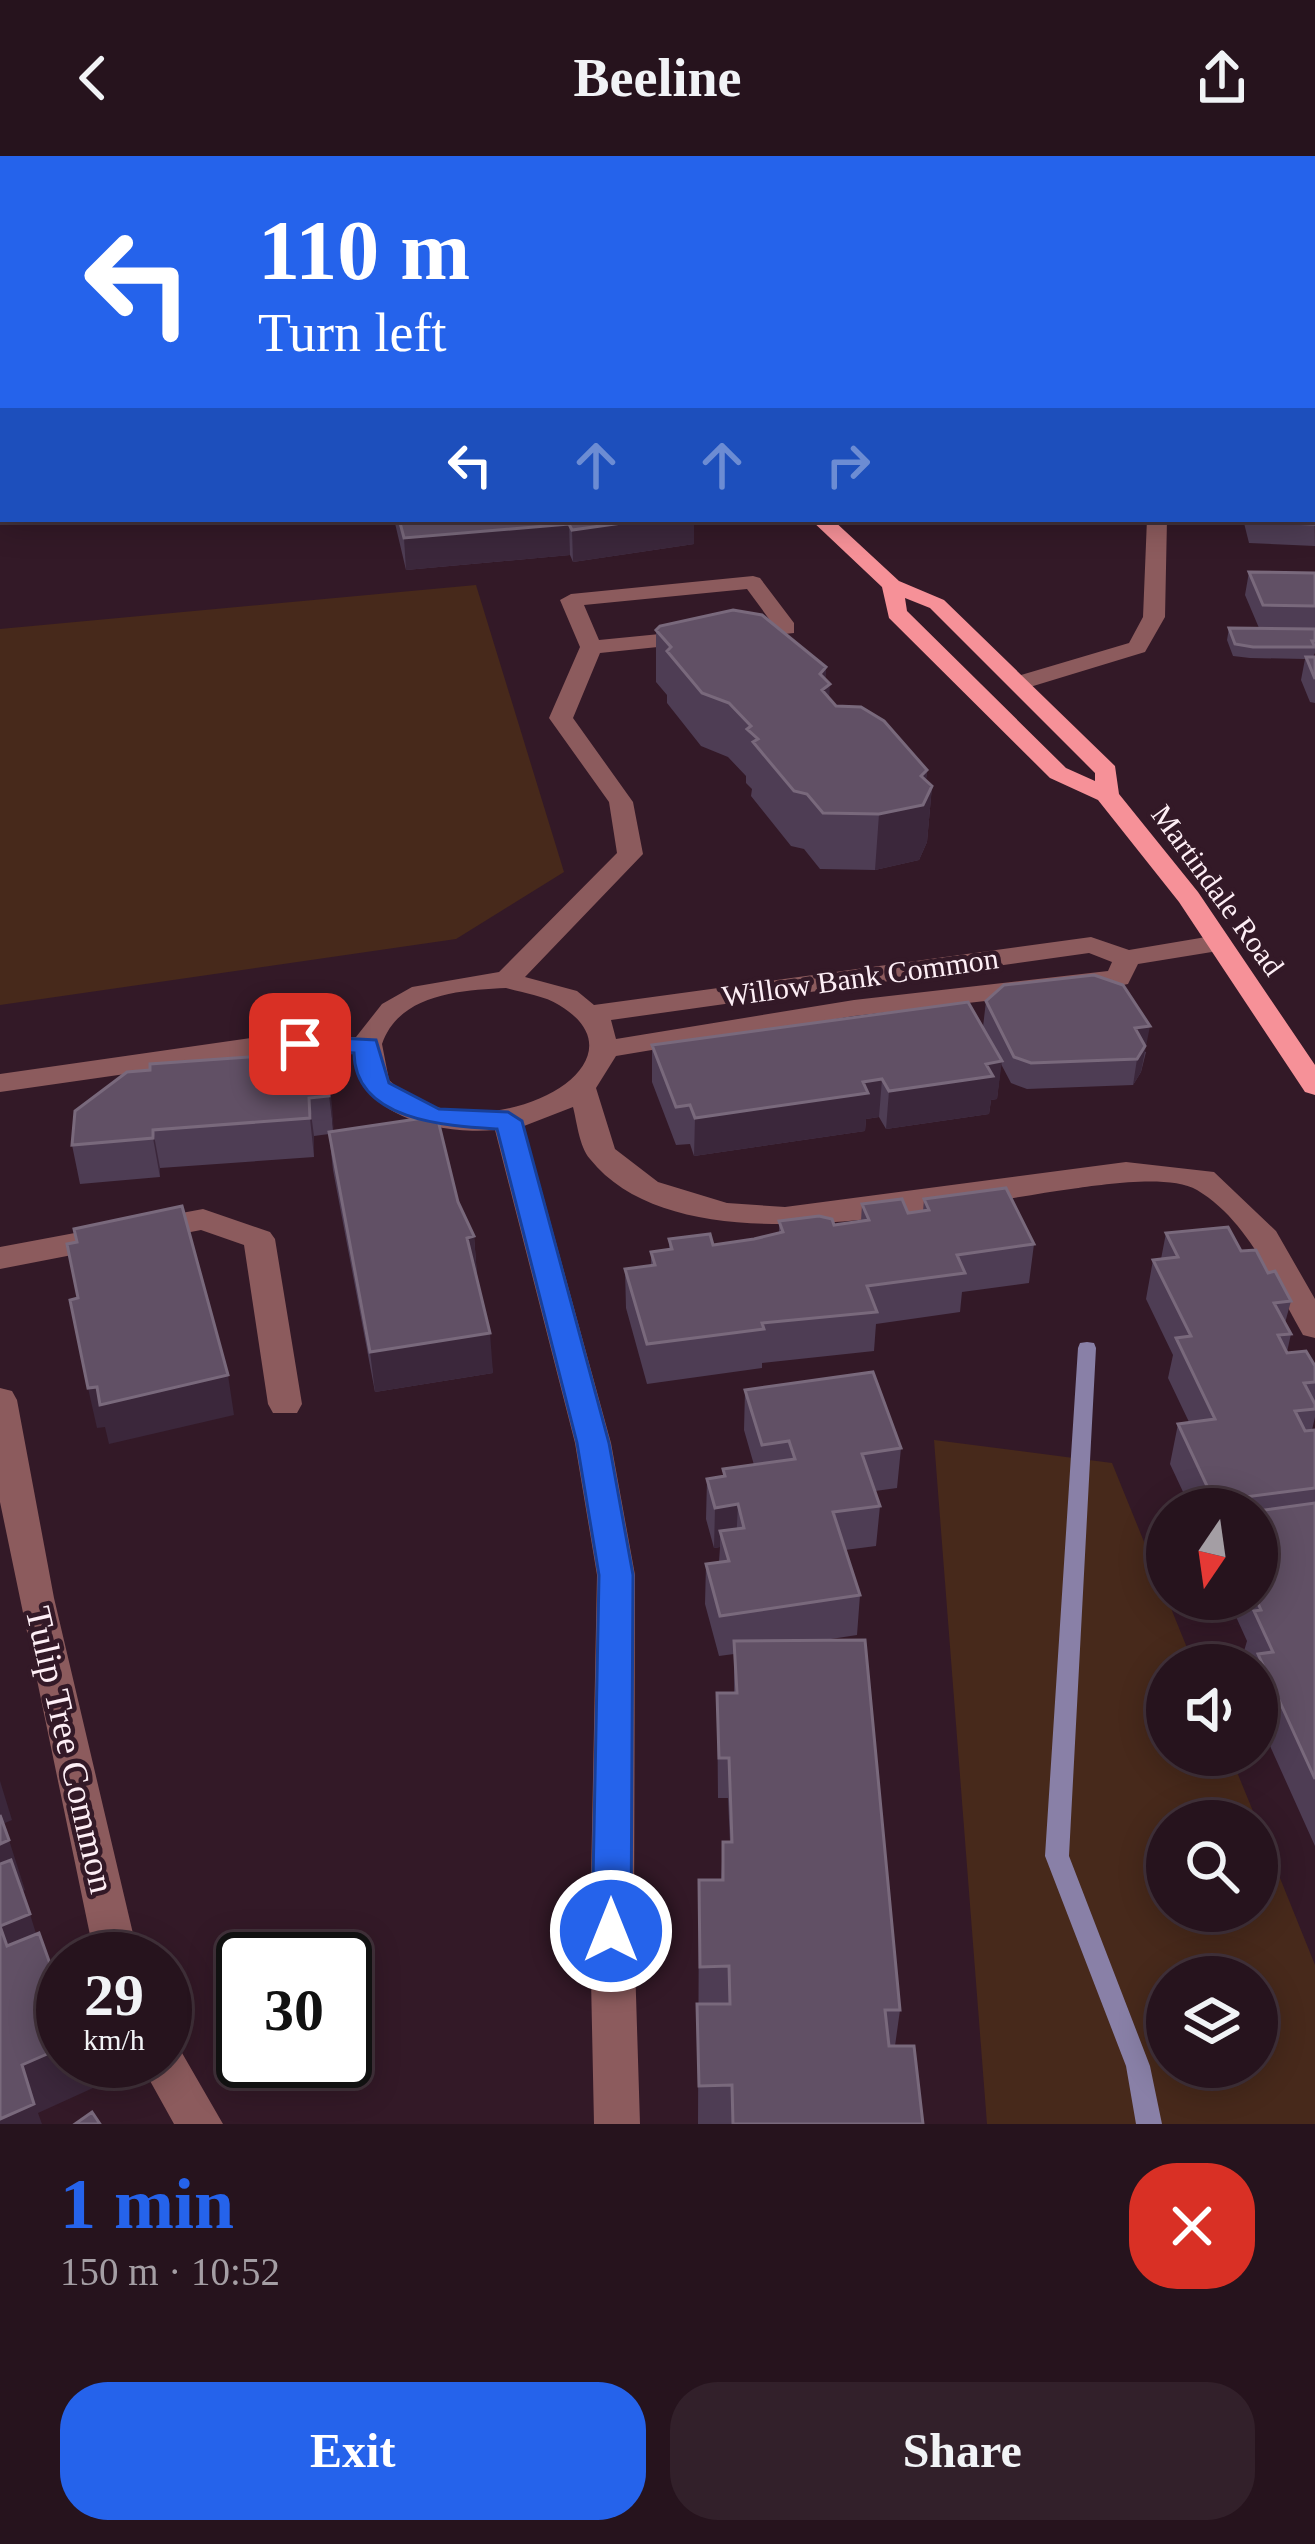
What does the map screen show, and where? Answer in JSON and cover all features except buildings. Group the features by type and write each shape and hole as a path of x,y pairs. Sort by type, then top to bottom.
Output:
{"main road":[{"name":"Martindale Road","path":"823,522 892,585 937,604 1022,682 1106,771 1107,795"},
{"name":"Martindale Road","path":"892,585 898,613 1058,773 1107,795 1218,943 1315,1086"}],"street":[{"path":"1022,682 1137,647 1154,617 1157,522"},
{"path":"507,980 630,854 621,802 561,718 591,647 571,600 753,582 785,628 591,647"},
{"name":"Willow Bank Common","path":"592,1014 1091,945 1127,958 1218,943"},
{"name":"Willow Bank Common","path":"606,1049 854,1008 1118,978 1127,958"},
{"path":"507,980 541,986 592,1014 606,1049 600,1070 583,1090 562,1103 508,1121 433,1117 402,1105 379,1088 367,1067 367,1046 379,1023 417,996 469,981 507,980"},
{"path":"0,1082 257,1046 367,1046"},
{"path":"583,1090 601,1153 647,1189 725,1213 785,1217 1126,1172 1203,1179 1260,1231 1315,1327"},
{"path":"508,1121 593,1443 616,1575 611,1931 617,2124"},
{"path":"0,1258 203,1219 259,1240 286,1403"},
{"name":"Tulip Tree Common","path":"0,1400 35,1598 111,1932"},
{"path":"178,2088 200,2124"}],"shaded area":[{"path":"476,585 564,872 456,939 0,1005 0,629"},
{"path":"934,1440 1112,1463 1146,1547 1146,1620 1176,1620 1185,1644 1146,1644 1146,1776 1239,1776 1248,1800 1146,1800 1146,1932 1278,1932 1278,1873 1315,1965 1315,2124 987,2124"}],"waterway":[{"path":"1087,1348 1057,1856 1138,2066 1149,2124"}],"route":[{"path":"300,1044 367,1046 367,1067 379,1088 402,1105 433,1117 508,1121 593,1443 616,1575 611,1931"}]}
